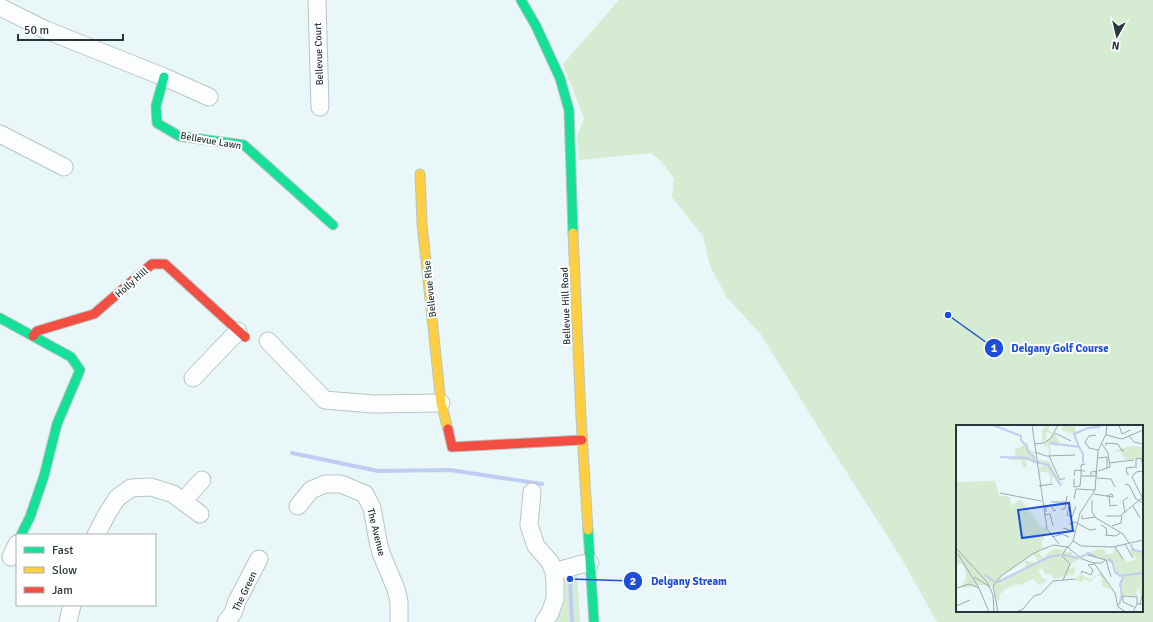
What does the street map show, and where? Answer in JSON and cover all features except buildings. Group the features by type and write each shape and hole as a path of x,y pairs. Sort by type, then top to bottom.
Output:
{"street":[{"name":"Bellevue Court","path":"317,0 320,107"},
{"name":"Bellevue Hill Road","path":"521,0 536,26 560,78 569,110 582,440 594,622"},
{"path":"0,7 46,30 164,77 209,97"},
{"name":"Bellevue Lawn","path":"164,77 156,106 157,123 179,136 244,145 333,226"},
{"path":"0,134 64,167"},
{"name":"Bellevue Rise","path":"420,174 422,223 441,403 452,447 582,440"},
{"name":"Holly Hill","path":"33,336 37,331 94,314 152,264 165,264 242,334 193,378"},
{"path":"0,318 71,357 80,370 58,424 44,476 30,517 22,534"},
{"path":"268,341 325,400 373,404 441,403"},
{"path":"183,501 202,480"},
{"name":"The Avenue","path":"298,506 311,490 325,484 341,484 365,494 372,508 381,553 396,589 399,602 399,622"},
{"path":"97,534 117,498 131,488 151,487 173,494 200,514"},
{"path":"532,492 529,525 536,546 550,562 554,572 555,582 555,599 550,613 544,622"},
{"name":"The Green","path":"226,622 233,614 259,560"},
{"path":"554,572 590,563"},
{"path":"68,622 72,606"}],"green space":[{"path":"619,0 1153,0 1153,622 937,622 900,556 760,333 727,298 710,266 703,236 672,197 674,179 662,162 651,153 579,160 577,137 584,118 563,64"},
{"path":"577,571 580,622 556,622 565,600 564,575"}],"waterway":[{"path":"292,453 378,471 450,470 542,484"},
{"path":"570,579 572,622"}],"traffic: fast":[{"path":"521,0 536,26 560,78 569,110 573,233"},
{"path":"164,77 156,106 157,123 179,136 244,145 333,225"},
{"path":"0,318 71,357 80,370 57,424 44,476 30,517 22,534"},
{"path":"588,530 594,622"}],"traffic: slow":[{"path":"420,174 422,223 441,403 448,429"},
{"path":"573,233 581,417 588,530"}],"traffic: jam":[{"path":"33,336 37,331 94,314 152,264 165,264 245,337"},
{"path":"448,429 452,447 582,440"}],"place":[{"name":"Delgany Golf Course","path":"948,315"},
{"name":"Delgany Stream","path":"570,579"}]}
